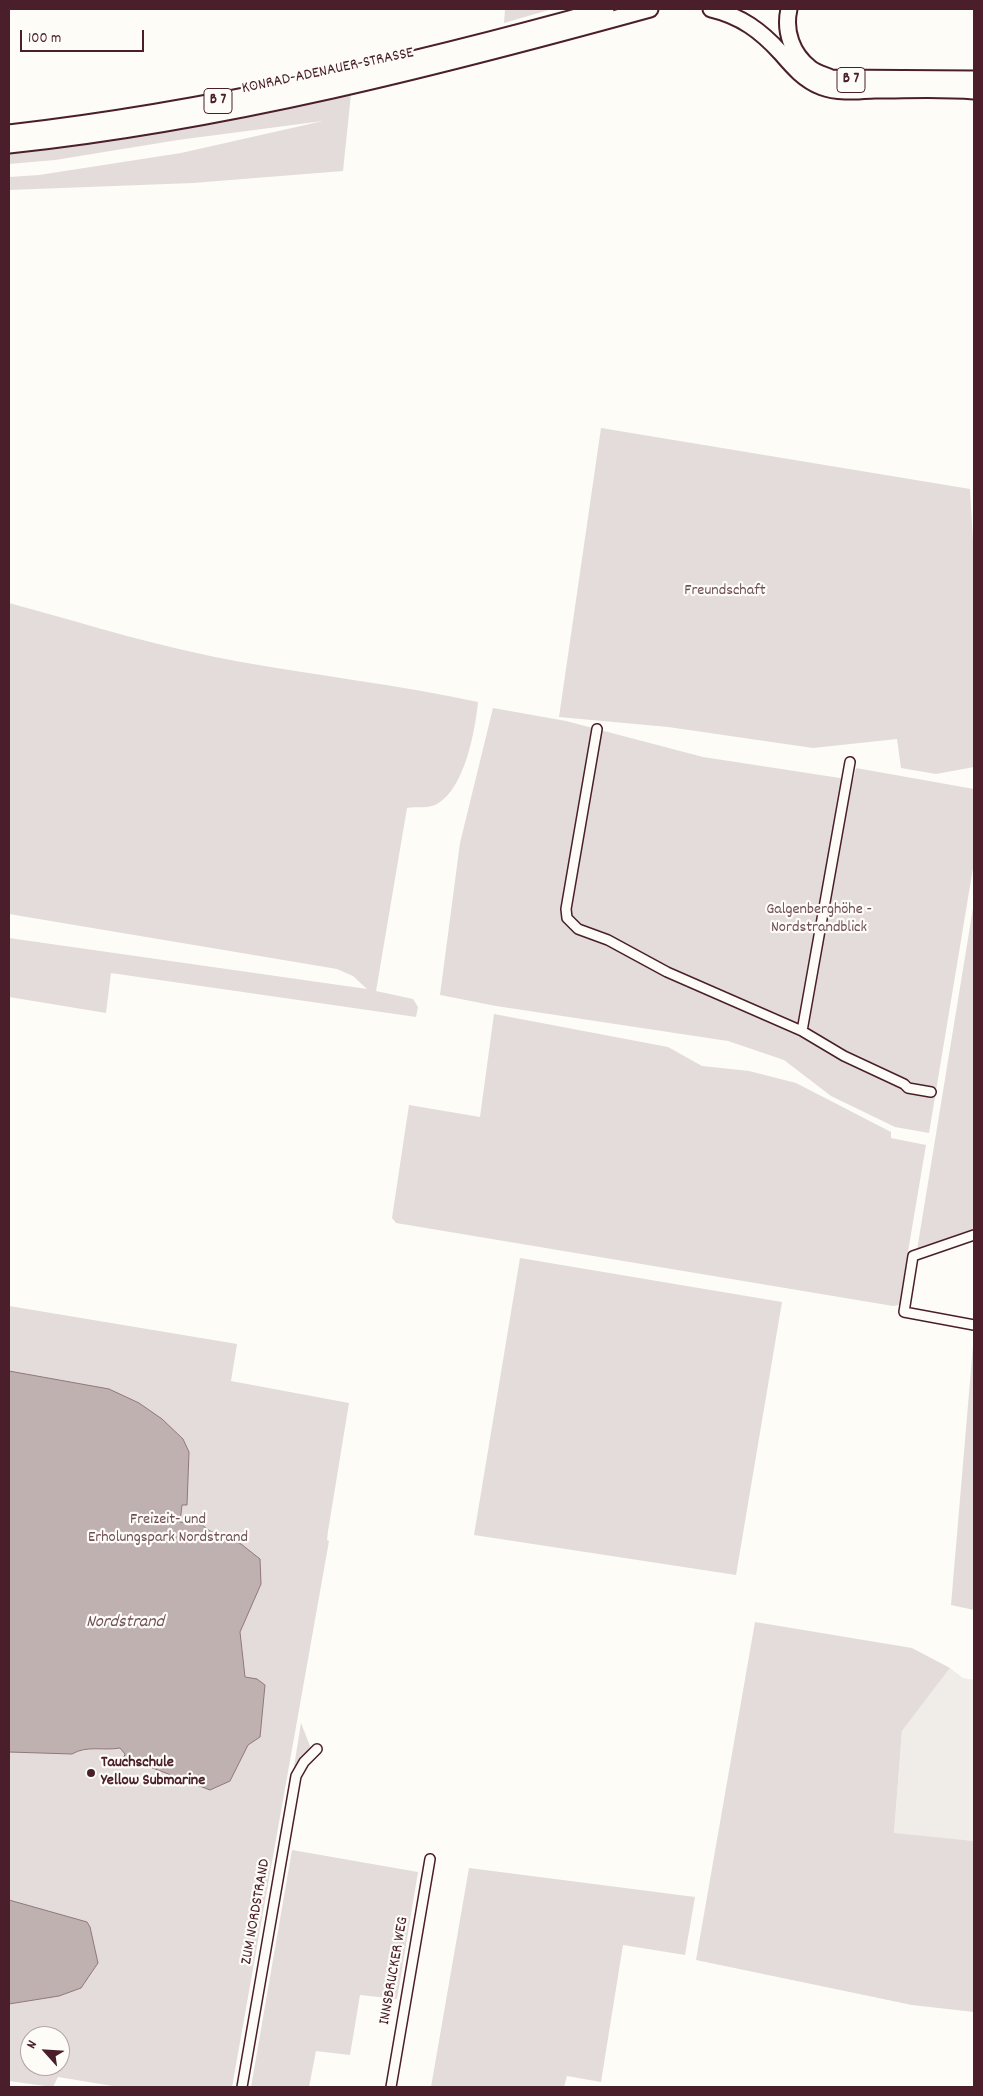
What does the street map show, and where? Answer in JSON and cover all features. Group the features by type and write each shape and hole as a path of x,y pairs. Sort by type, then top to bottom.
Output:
{"highway":[{"name":"KONRAD-ADENAUER-STRASSE","path":"9,133 128,117 272,91 434,54 606,9"},
{"name":"KONRAD-ADENAUER-STRASSE","path":"9,145 51,141 199,117 333,90 477,55 650,9"},
{"name":"B 7","path":"711,9 725,12 749,24 764,36 802,76 822,88 861,90 928,89 974,92"},
{"name":"B 7","path":"788,9 788,36 797,55 811,69 831,78 970,76"}],"street":[{"path":"597,729 566,909 567,918 578,929 608,940 667,972 802,1031 844,1056 904,1084 908,1088 930,1092"},
{"path":"802,1031 850,762"},
{"path":"974,1234 913,1256 904,1312 974,1325"},
{"name":"ZUM NORDSTRAND","path":"242,2087 296,1776 304,1762 317,1749"},
{"name":"INNSBRUCKER WEG","path":"390,2087 430,1859"}],"shaded area":[{"path":"950,1668 963,1678 974,1680 974,1841 894,1834 902,1731"}],"green space":[{"path":"505,9 552,9 504,23"},
{"path":"351,94 343,171 193,183 9,190 9,177 39,175 181,153 323,121 178,140 55,160 9,164 9,152 166,129"},
{"name":"Freundschaft","path":"601,428 970,489 974,558 974,767 936,774 901,768 897,739 813,748 668,727 559,717"},
{"path":"9,603 182,650 478,702 467,758 455,785 447,796 437,804 407,808 376,991 413,999 418,1007 416,1017 111,973 106,1013 9,997 9,938 367,989 353,976 337,969 9,914"},
{"name":"Galgenberghöhe - Nordstrandblick","path":"493,708 566,721 703,757 853,780 856,768 974,789 974,862 929,1133 895,1127 831,1096 784,1060 728,1041 496,1006 440,995 460,843"},
{"path":"974,902 974,1229 917,1250"},
{"path":"494,1014 668,1047 702,1066 749,1071 796,1083 891,1132 891,1138 926,1145 899,1305 893,1306 396,1223 392,1218 409,1105 480,1117"},
{"path":"520,1258 782,1302 736,1575 474,1535"},
{"name":"Freizeit- und Erholungspark Nordstrand","path":"9,1306 237,1344 231,1381 349,1403 328,1531 327,1540 329,1541 232,2087 119,2087 58,2077 53,2087 9,2081"},
{"path":"974,1334 974,1610 951,1605"},
{"path":"755,1622 912,1648 950,1668 902,1731 894,1833 974,1841 974,2012 912,2005 696,1960"},
{"path":"301,1723 310,1746 293,1773"},
{"path":"292,1850 418,1872 397,1999 360,1995 350,2055 316,2051 309,2087 251,2087"},
{"path":"469,1868 695,1897 685,1955 623,1945 601,2082 567,2076 564,2087 431,2087"}],"water":[{"name":"Nordstrand","path":"9,1371 109,1389 139,1403 162,1419 183,1439 189,1452 187,1505 182,1505 180,1522 202,1525 210,1531 241,1544 260,1559 261,1584 240,1632 245,1677 257,1679 265,1685 260,1737 248,1745 230,1781 210,1790 124,1757 125,1754 120,1748 89,1749 72,1754 9,1752"},
{"path":"9,1900 87,1922 90,1927 98,1963 81,1988 59,1996 9,2004"}],"place":[{"name":"Tauchschule Yellow Submarine","path":"91,1773"}]}
